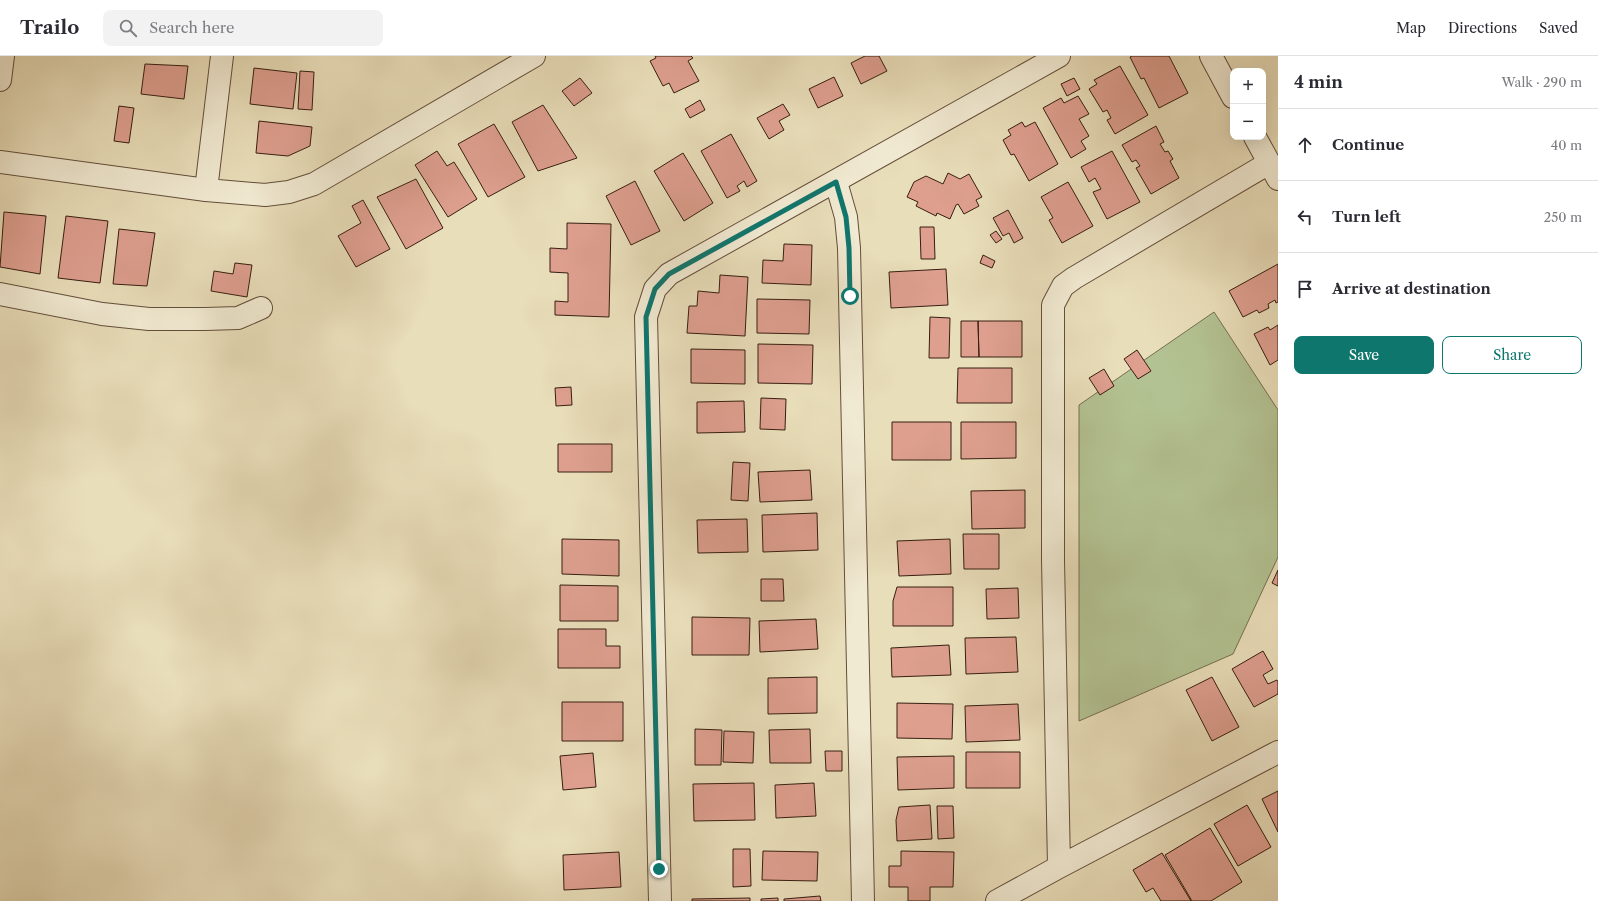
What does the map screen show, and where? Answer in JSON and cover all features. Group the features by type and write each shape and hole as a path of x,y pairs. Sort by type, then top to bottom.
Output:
{"street":[{"path":"0,80 3,56"},
{"path":"206,190 222,56"},
{"path":"0,162 206,190 265,195 289,192 314,184 534,56"},
{"path":"660,901 646,317 655,289 669,274 1059,56"},
{"path":"1211,56 1230,91"},
{"path":"1059,866 1052,560 1053,305 1063,286 1074,278 1273,171 1257,140"},
{"path":"836,182 846,217 849,248 863,901"},
{"path":"0,294 47,305 102,314 149,319 205,320 238,318 261,308"},
{"path":"997,901 1059,866 1278,752"}],"green space":[{"path":"1214,312 1278,410 1278,557 1233,654 1079,721 1079,405"}],"building":[{"path":"655,56 691,56 693,58 688,61 699,81 674,93 669,83 663,86 650,61 656,58"},
{"path":"865,56 879,56 887,71 861,84 851,63"},
{"path":"1169,56 1188,93 1159,108 1144,78 1141,79 1130,57"},
{"path":"145,64 188,66 184,99 141,94"},
{"path":"1120,66 1148,115 1115,134 1107,120 1111,118 1107,110 1103,112 1089,89 1097,84 1094,80"},
{"path":"254,68 297,73 293,109 250,104"},
{"path":"300,71 314,72 312,110 298,109"},
{"path":"834,77 843,96 818,108 809,89"},
{"path":"580,78 592,93 574,106 562,91"},
{"path":"1074,78 1080,89 1067,96 1061,84"},
{"path":"1078,96 1089,114 1079,119 1089,136 1081,141 1086,149 1071,158 1043,108 1061,98 1064,103"},
{"path":"700,100 705,110 690,118 685,109"},
{"path":"783,104 790,115 779,121 784,130 769,139 757,118"},
{"path":"543,105 577,158 538,171 512,122"},
{"path":"119,106 134,108 129,143 114,141"},
{"path":"259,121 312,127 310,146 288,156 256,153"},
{"path":"1022,122 1025,127 1035,122 1058,164 1029,181 1014,154 1011,155 1003,140 1011,135 1008,130"},
{"path":"494,124 525,177 488,197 458,144"},
{"path":"1156,126 1164,142 1160,144 1165,152 1168,151 1173,159 1170,161 1179,178 1151,194 1136,168 1140,166 1136,160 1132,162 1122,145"},
{"path":"731,134 757,181 747,187 744,181 737,186 740,191 727,198 701,151"},
{"path":"437,151 447,166 454,162 477,199 448,217 415,165"},
{"path":"1112,151 1140,202 1107,219 1093,192 1101,189 1095,178 1089,182 1081,167"},
{"path":"683,153 713,203 684,221 654,171"},
{"path":"948,173 960,179 969,174 982,197 976,200 979,206 964,214 958,204 956,205 950,219 937,213 936,216 916,206 918,202 907,197 914,182 926,176 943,184"},
{"path":"416,179 443,228 406,249 377,197"},
{"path":"635,181 660,231 631,245 606,196"},
{"path":"1068,182 1093,226 1062,243 1049,220 1053,218 1041,197"},
{"path":"363,200 390,249 356,267 338,236 361,223 352,206"},
{"path":"1008,210 1023,238 1014,243 1009,233 1003,236 993,218"},
{"path":"4,212 46,216 40,274 0,267"},
{"path":"66,216 108,221 100,283 58,278"},
{"path":"567,223 611,224 609,317 555,315 555,301 568,302 568,273 550,272 550,248 567,249"},
{"path":"920,227 934,227 935,259 921,259"},
{"path":"119,229 155,233 147,286 113,284"},
{"path":"996,231 1002,239 996,243 990,235"},
{"path":"784,244 812,245 811,285 762,283 763,260 783,261"},
{"path":"983,255 995,261 992,268 980,263"},
{"path":"235,263 252,265 247,297 211,291 214,271 233,274"},
{"path":"1278,264 1278,302 1276,303 1275,300 1268,304 1269,308 1259,313 1257,310 1243,317 1229,291"},
{"path":"946,269 948,305 891,308 889,272"},
{"path":"720,275 748,277 745,336 687,333 689,306 697,306 698,291 719,293"},
{"path":"757,299 810,300 809,334 757,333"},
{"path":"930,317 950,318 949,358 929,358"},
{"path":"961,321 978,321 979,357 961,357"},
{"path":"978,321 1022,321 1022,357 979,357"},
{"path":"1278,325 1278,360 1270,365 1254,334 1268,327 1270,330"},
{"path":"758,344 813,345 812,384 758,383"},
{"path":"691,349 745,350 745,384 691,383"},
{"path":"1137,350 1151,371 1138,379 1124,359"},
{"path":"958,368 1012,368 1012,403 957,403"},
{"path":"1104,369 1114,386 1100,395 1089,378"},
{"path":"571,387 572,405 556,406 555,388"},
{"path":"761,398 786,399 785,430 760,429"},
{"path":"744,401 745,432 697,433 697,402"},
{"path":"892,422 951,422 951,460 892,460"},
{"path":"961,422 1016,422 1016,458 961,459"},
{"path":"558,444 612,444 612,472 558,472"},
{"path":"733,462 750,463 748,501 731,500"},
{"path":"810,470 812,500 760,502 758,472"},
{"path":"1025,490 1025,528 972,529 971,491"},
{"path":"817,513 818,550 763,552 762,515"},
{"path":"747,519 748,552 698,553 697,520"},
{"path":"963,534 999,534 999,569 964,569"},
{"path":"562,539 619,540 619,576 562,574"},
{"path":"950,539 951,574 899,576 897,541"},
{"path":"1278,570 1278,586 1272,583"},
{"path":"761,579 783,579 784,601 761,601"},
{"path":"560,585 618,586 618,621 560,621"},
{"path":"897,587 953,587 953,626 893,626 893,601"},
{"path":"1018,588 1019,618 987,619 986,589"},
{"path":"692,617 750,618 749,655 692,655"},
{"path":"816,619 818,649 760,652 759,621"},
{"path":"558,629 606,629 606,646 620,646 620,668 558,668"},
{"path":"1016,637 1018,672 966,674 965,638"},
{"path":"949,645 951,675 892,677 891,648"},
{"path":"1263,651 1273,669 1263,675 1268,684 1277,680 1278,694 1254,707 1232,669"},
{"path":"817,677 817,713 768,714 768,678"},
{"path":"1212,677 1239,727 1212,741 1186,690"},
{"path":"562,702 623,702 623,741 562,741"},
{"path":"897,703 953,704 952,739 897,738"},
{"path":"1018,704 1020,740 966,742 965,706"},
{"path":"695,729 722,730 721,765 695,765"},
{"path":"810,729 811,763 770,763 769,730"},
{"path":"724,731 754,732 753,763 723,762"},
{"path":"825,751 842,751 842,771 826,771"},
{"path":"966,752 1020,752 1020,788 966,788"},
{"path":"593,753 596,787 563,790 560,756"},
{"path":"954,756 954,788 898,790 897,757"},
{"path":"754,783 755,820 694,821 693,784"},
{"path":"814,783 816,816 776,818 775,785"},
{"path":"1278,791 1278,832 1262,799"},
{"path":"930,805 932,839 897,841 896,820 899,807"},
{"path":"1247,805 1271,847 1238,866 1214,824"},
{"path":"937,806 953,806 954,838 938,839"},
{"path":"1210,828 1242,882 1211,901 1192,901 1165,855"},
{"path":"733,849 750,849 751,886 733,887"},
{"path":"763,851 818,852 817,881 762,880"},
{"path":"901,851 954,852 953,887 930,887 930,901 908,901 908,887 889,887 889,866 901,866"},
{"path":"619,852 621,887 564,890 563,855"},
{"path":"1162,853 1191,901 1161,901 1153,888 1146,892 1133,870"},
{"path":"820,896 821,901 784,901 784,899"},
{"path":"750,898 750,901 692,901 692,899"},
{"path":"778,898 778,901 761,901 761,899"}],"route":[{"path":"659,869 646,317 655,289 669,274 836,182 846,217 849,248 850,296"}]}
